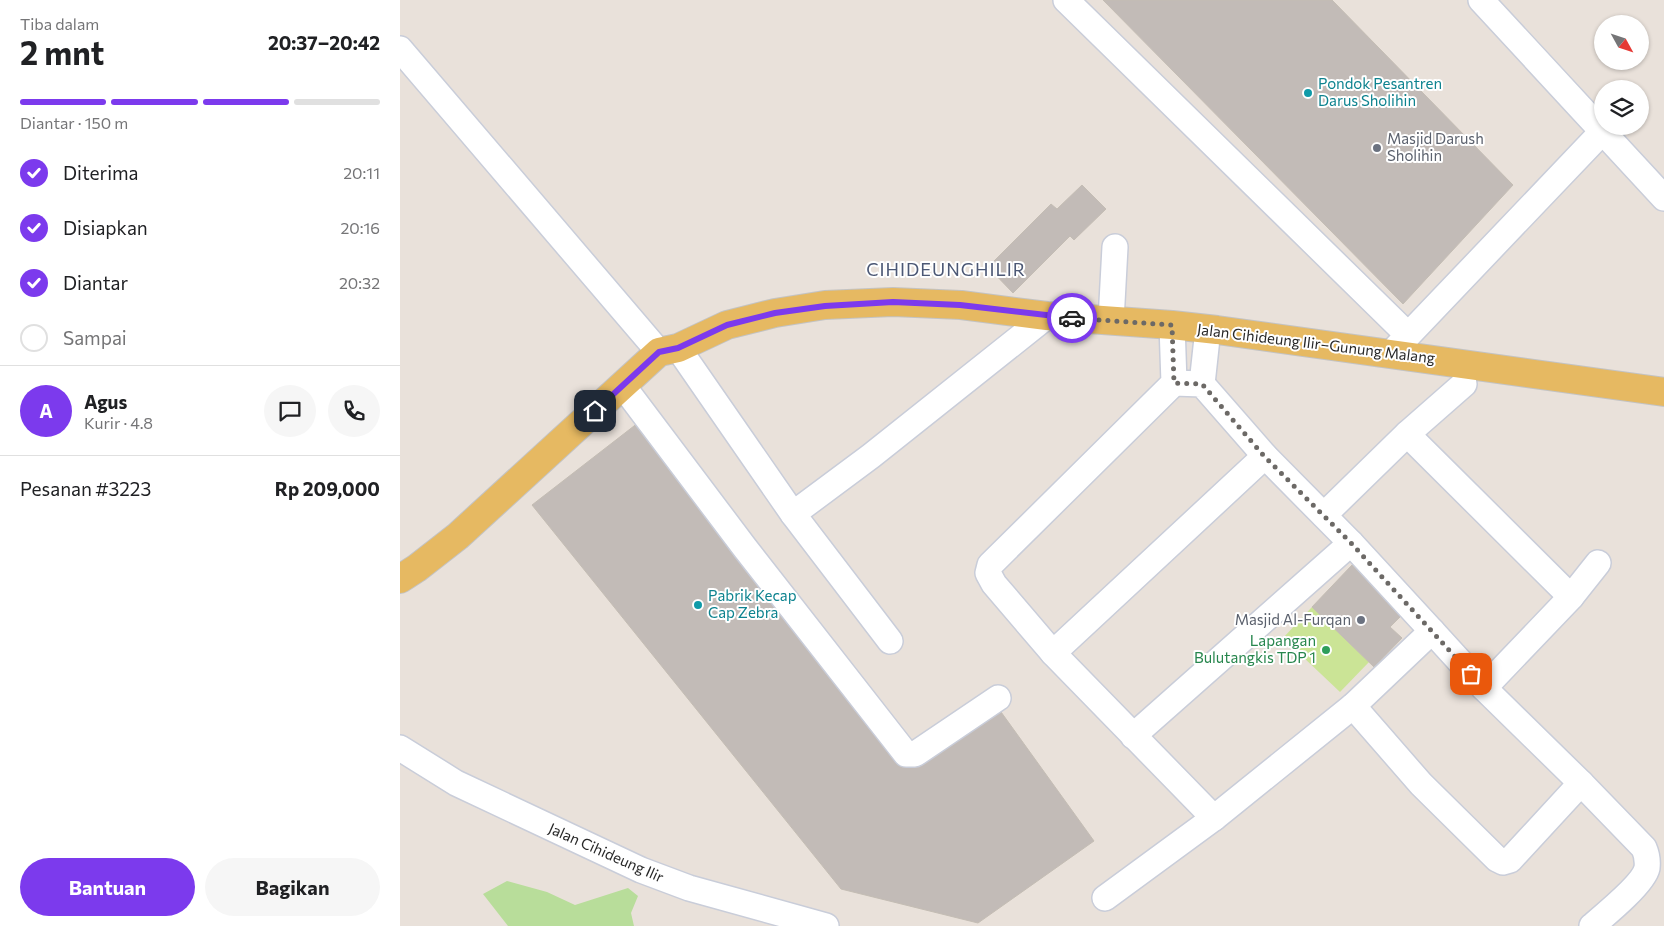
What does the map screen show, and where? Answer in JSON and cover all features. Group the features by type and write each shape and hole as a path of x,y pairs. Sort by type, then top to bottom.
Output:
{"main road":[{"name":"Jalan Cihideung Ilir–Gunung Malang","path":"400,579 458,536 623,386 668,350 727,325 775,313 825,306 893,302 960,305 1046,316 1400,344 1664,392"}],"street":[{"path":"1066,0 1170,87 1400,344 1599,135"},
{"path":"1481,0 1594,123"},
{"path":"400,49 668,350 890,640"},
{"path":"1605,135 1664,198"},
{"path":"1111,321 1115,247"},
{"path":"793,514 871,456 1046,316"},
{"path":"1172,325 1174,383"},
{"path":"1208,329 1202,384 1264,456 1351,543 1484,688 1644,848 1648,856 1646,870 1621,902 1592,926"},
{"path":"1202,384 1174,383 990,565 988,573 994,584 1053,653 1214,818"},
{"path":"1324,515 1407,434 1464,384"},
{"path":"623,386 745,548 906,754 915,754 998,698"},
{"path":"1407,434 1571,597"},
{"path":"1053,653 1264,456"},
{"path":"1133,736 1351,543"},
{"path":"1484,688 1571,597 1598,563"},
{"path":"1105,898 1214,818 1353,706 1432,631"},
{"path":"1353,706 1421,784 1497,859 1503,862 1510,860 1581,783"},
{"name":"Jalan Cihideung Ilir","path":"400,748 456,784 641,870 689,888 826,926"}],"green space":[{"name":"Lapangan Bulutangkis TDP 1","path":"1312,607 1369,662 1340,692 1283,638"},
{"path":"507,881 547,892 575,905 628,888 638,896 631,913 634,926 508,926 483,894"}],"building":[{"name":"Pondok Pesantren Darus Sholihin","path":"1103,0 1332,0 1513,185 1403,304"},
{"path":"1082,185 1106,209 1074,240 1070,236 1013,293 988,267 1051,204 1057,209"},
{"name":"Pabrik Kecap Cap Zebra","path":"643,419 904,764 996,705 1094,841 978,923 841,889 532,505"},
{"name":"Masjid Al-Furqan","path":"1352,565 1403,614 1390,627 1402,638 1374,667 1312,607"}],"way so far":[{"path":"1072,318 1172,325 1174,383 1189,382 1202,384 1264,456 1351,543 1471,674"}],"place":[{"name":"Pondok Pesantren Darus Sholihin","path":"1308,93"},
{"name":"Masjid Darush Sholihin","path":"1377,148"},
{"name":"Pabrik Kecap Cap Zebra","path":"698,605"},
{"name":"Masjid Al-Furqan","path":"1361,620"},
{"name":"Lapangan Bulutangkis TDP 1","path":"1326,650"}],"district":[{"name":"CIHIDEUNGHILIR","path":"946,270"}],"route":[{"path":"595,411 659,352 678,348 727,325 775,313 825,306 893,302 960,305 1072,318"}]}
